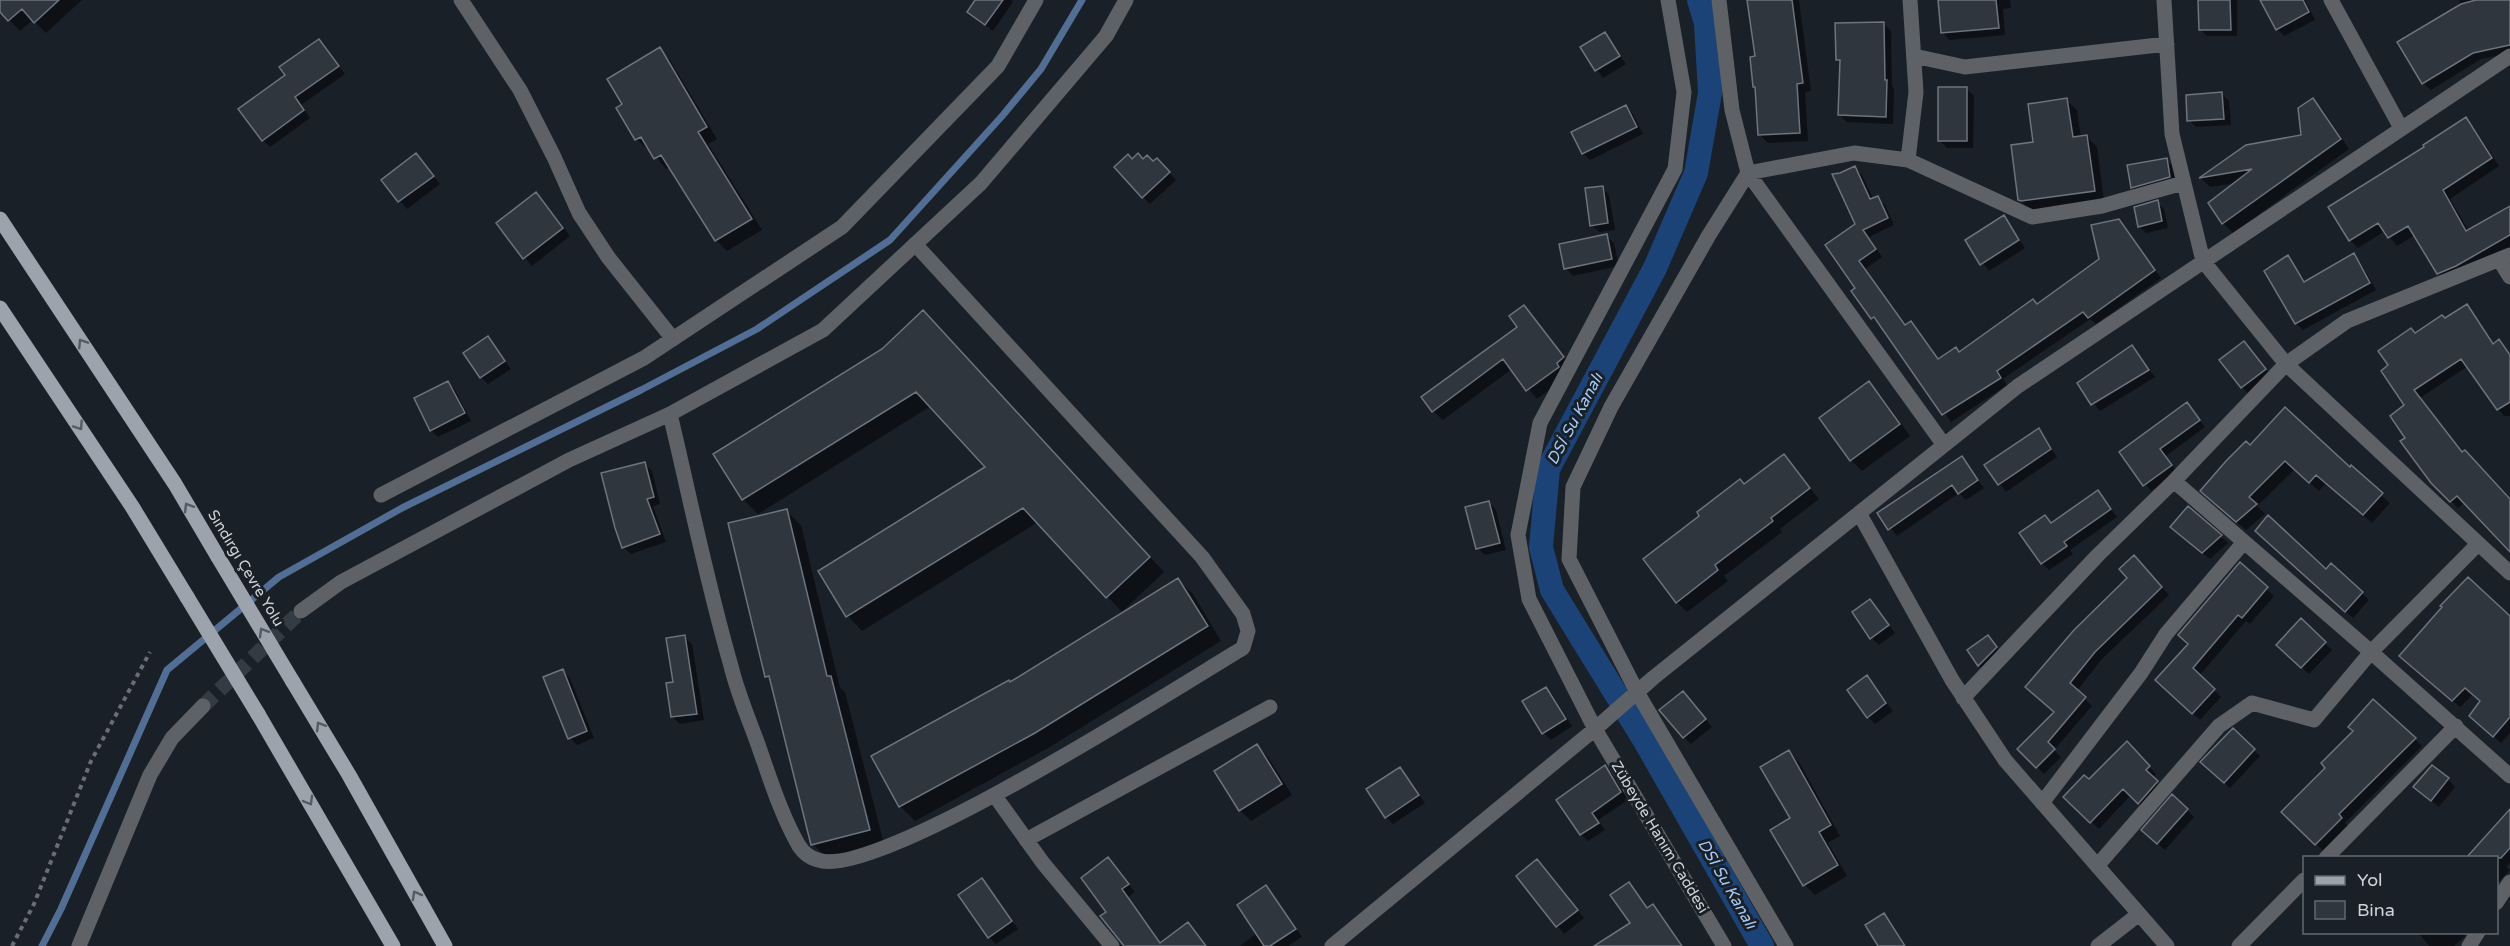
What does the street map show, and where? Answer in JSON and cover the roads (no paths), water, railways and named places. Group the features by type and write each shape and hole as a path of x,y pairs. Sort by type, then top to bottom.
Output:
{"main road":[{"name":"Sındırgı Çevre Yolu","path":"0,219 175,484 349,775 445,946"},
{"path":"0,308 134,508 258,714 393,946"}],"street":[{"path":"461,0 520,90 579,213 608,257 673,339"},
{"path":"381,495 644,358 842,227 998,66 1036,0"},
{"path":"301,611 341,582 569,460 670,414 823,330 981,183 1106,36 1126,0"},
{"name":"Zübeyde Hanım Caddesi","path":"1668,0 1684,92 1675,169 1540,423 1518,535 1529,599 1595,729 1724,946"},
{"path":"1719,0 1732,110 1748,174 1944,445"},
{"path":"1908,160 1916,92 1910,0"},
{"path":"2164,0 2172,134 2203,261 2286,364 2510,573"},
{"path":"2331,0 2401,128"},
{"path":"1914,56 1965,67 2167,44"},
{"path":"1332,946 1637,692 2018,386 2510,56"},
{"path":"1785,946 1637,692 1569,559 1573,487 1611,407 1709,235 1748,174 1854,153 1908,160 2032,217 2102,206 2183,183"},
{"path":"670,414 731,668 775,794 800,848 819,861 833,863 887,847 995,796 1243,648 1248,631 1247,622 1202,557 915,244"},
{"path":"1963,698 2098,555 2174,481 2286,364 2347,321 2505,258 2510,277"},
{"path":"2174,481 2456,726 2510,776"},
{"path":"1859,513 1963,698 2005,759 2167,946"},
{"path":"2042,803 2140,673 2166,634 2244,542"},
{"path":"2097,866 2219,726 2252,703 2314,720 2371,652 2478,544"},
{"path":"80,946 150,775 172,738 203,706"},
{"path":"1026,840 1270,707"},
{"path":"2328,856 2456,726"},
{"path":"995,796 1042,863 1112,946"},
{"path":"2239,946 2303,881"},
{"path":"2498,900 2510,882"},
{"path":"2098,946 2139,914"}],"waterway":[{"path":"42,946 61,909 167,670 279,577 402,508 641,390 757,329 890,240 1003,115 1041,69 1082,0"},
{"name":"DSİ Su Kanalı","path":"1699,0 1706,23 1710,93 1696,173 1655,268 1548,469 1541,547 1552,590 1645,741 1762,946"}],"tunnel":[{"path":"203,706 301,611"}]}
